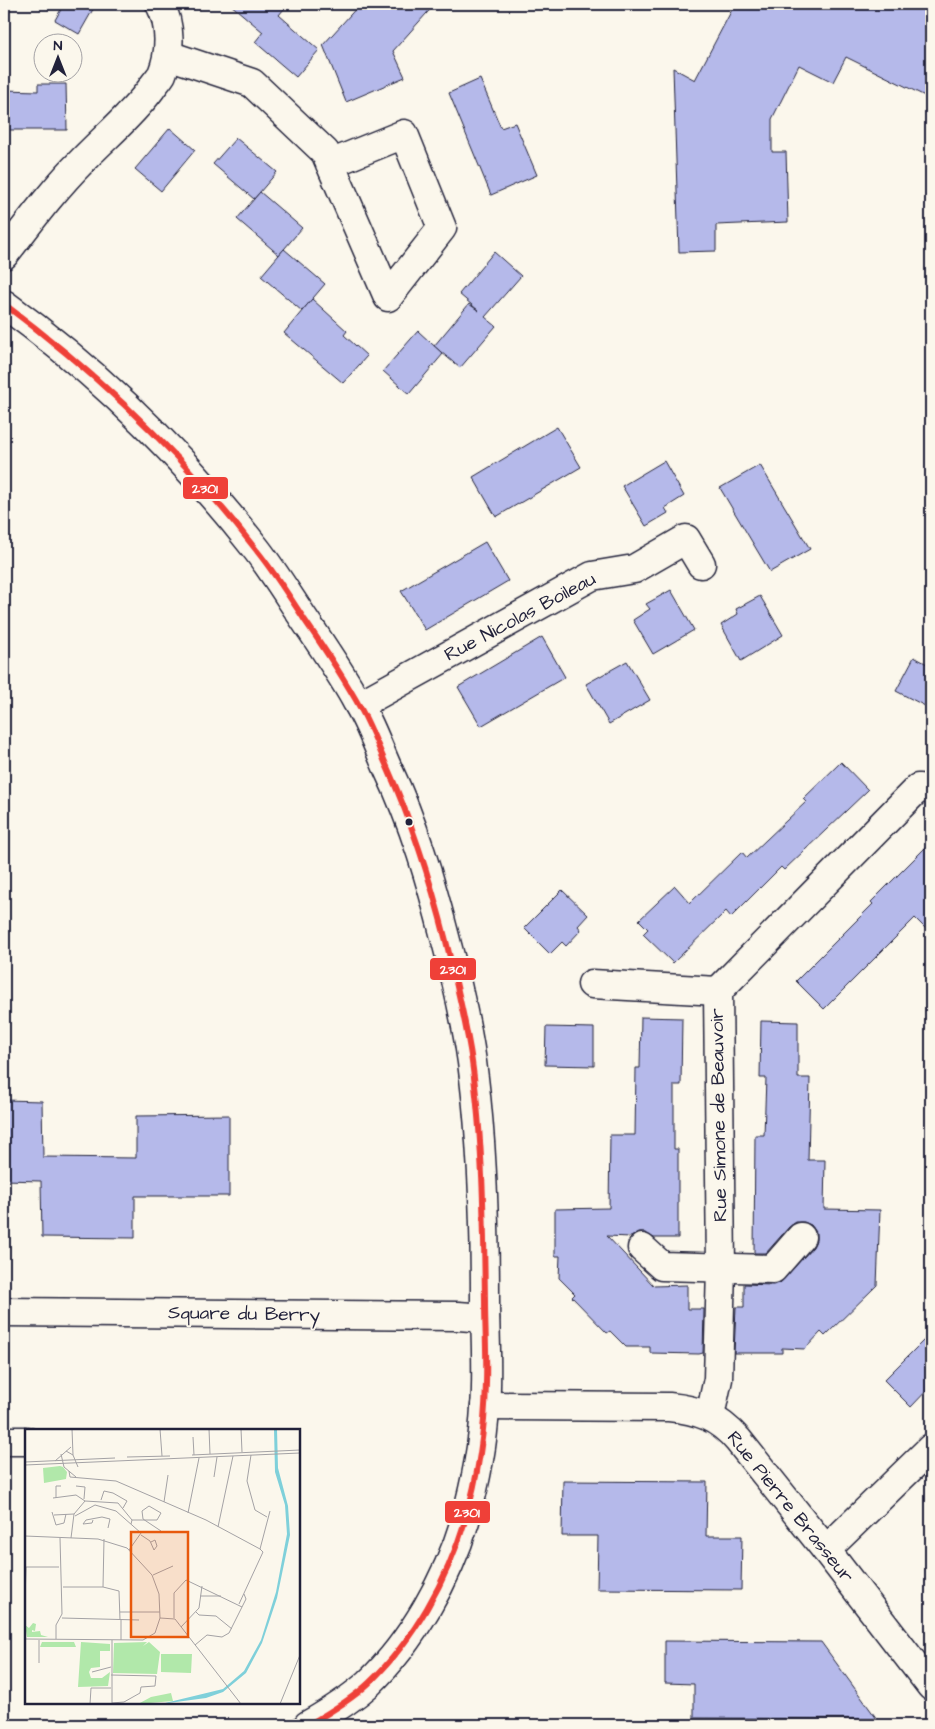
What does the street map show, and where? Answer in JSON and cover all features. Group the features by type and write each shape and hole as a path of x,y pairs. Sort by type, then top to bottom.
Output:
{"street":[{"path":"4,255 80,162 144,98 161,76 168,55 168,33 160,4"},
{"path":"168,55 252,83 324,152 388,297 442,228 404,134 330,164"},
{"path":"4,304 90,373 146,424 205,488 259,553 359,705 400,796 421,851 437,904 465,1018 474,1075 482,1158 486,1406 478,1466 464,1523 436,1592 395,1654 368,1683 333,1710 308,1725"},
{"name":"Rue Nicolas Boileau","path":"359,705 592,576 634,569 686,539 701,564"},
{"name":"Rue Simone de Beauvoir","path":"710,1416 718,1379 720,1268 718,991 918,788 931,789"},
{"path":"592,984 718,991"},
{"path":"642,1248 662,1266 773,1269 802,1237"},
{"name":"Square du Berry","path":"4,1312 458,1316 485,1318"},
{"name":"Rue Pierre Brasseur","path":"486,1406 669,1407 689,1409 710,1416 728,1429 738,1440 931,1686"},
{"path":"4,1441 25,1441"},
{"path":"826,1550 931,1448"}],"building":[{"path":"64,4 96,4 80,32 76,32 55,20"},
{"path":"230,4 288,4 279,15 319,50 296,77 255,42 263,32"},
{"path":"360,4 435,4 393,51 405,77 346,102 323,45"},
{"path":"735,4 931,4 931,99 846,57 833,82 799,65 772,119 772,152 786,152 788,222 716,225 716,251 679,252 673,68 695,80"},
{"path":"480,79 501,128 515,123 537,175 491,195 449,93"},
{"path":"38,84 66,84 67,130 4,130 4,90 38,91"},
{"path":"170,128 195,150 161,191 135,169"},
{"path":"236,138 277,172 254,199 213,164"},
{"path":"260,192 302,228 279,255 237,219"},
{"path":"284,249 325,284 302,311 261,276"},
{"path":"494,252 521,276 485,317 496,326 460,368 434,346 469,304 479,311 459,294"},
{"path":"312,299 347,331 344,335 367,356 343,383 284,333"},
{"path":"418,331 443,354 409,394 383,371"},
{"path":"557,427 581,467 496,517 473,477"},
{"path":"664,461 684,496 665,508 668,513 646,526 622,486"},
{"path":"760,465 810,549 770,572 720,488"},
{"path":"485,542 508,581 425,630 401,591"},
{"path":"671,590 694,630 653,654 633,620 650,609 646,604"},
{"path":"760,596 783,635 741,661 721,625 738,614 736,609"},
{"path":"542,637 565,677 481,726 458,687"},
{"path":"914,657 931,666 931,709 896,691"},
{"path":"627,661 650,700 609,724 586,684"},
{"path":"841,762 868,790 784,870 781,867 731,917 726,911 673,963 643,934 648,929 639,920 675,886 690,903 742,852 747,858 806,802 803,799"},
{"path":"931,842 931,934 915,918 824,1009 796,981 873,904 871,902"},
{"path":"562,890 588,915 578,926 581,930 566,946 562,942 550,954 524,928"},
{"path":"641,1017 682,1018 681,1085 674,1085 674,1149 678,1149 678,1238 654,1238 645,1233 638,1233 631,1237 607,1236 654,1286 687,1285 687,1309 704,1309 703,1353 699,1354 650,1353 650,1347 626,1347 610,1331 607,1333 572,1297 575,1294 559,1278 560,1256 555,1256 555,1209 609,1208 610,1135 635,1135 636,1068 640,1068"},
{"path":"761,1021 798,1022 798,1078 810,1078 808,1160 825,1160 824,1209 880,1210 877,1285 825,1336 821,1332 805,1349 782,1348 782,1353 734,1353 736,1307 744,1307 744,1284 773,1285 780,1283 813,1247 816,1240 816,1232 811,1225 804,1222 796,1222 789,1227 766,1253 754,1253 755,1135 764,1135 766,1078 760,1078"},
{"path":"546,1027 594,1028 594,1066 545,1065"},
{"path":"4,1100 42,1101 43,1157 136,1158 136,1116 229,1115 229,1196 135,1196 135,1238 42,1237 41,1181 4,1180"},
{"path":"931,1333 931,1386 911,1407 884,1380"},
{"path":"563,1481 707,1482 706,1536 742,1536 741,1590 597,1589 598,1536 562,1536"},
{"path":"665,1641 821,1642 877,1719 694,1718 694,1684 665,1683"}],"transit line":[{"name":"2301","path":"4,304 73,359 170,450 229,516 269,567 334,663 369,724 413,832 428,875 464,1016 479,1121 484,1241 485,1401 480,1453 474,1487 458,1543 449,1565 439,1587 414,1628 400,1648 369,1683 347,1701 308,1725"}]}
